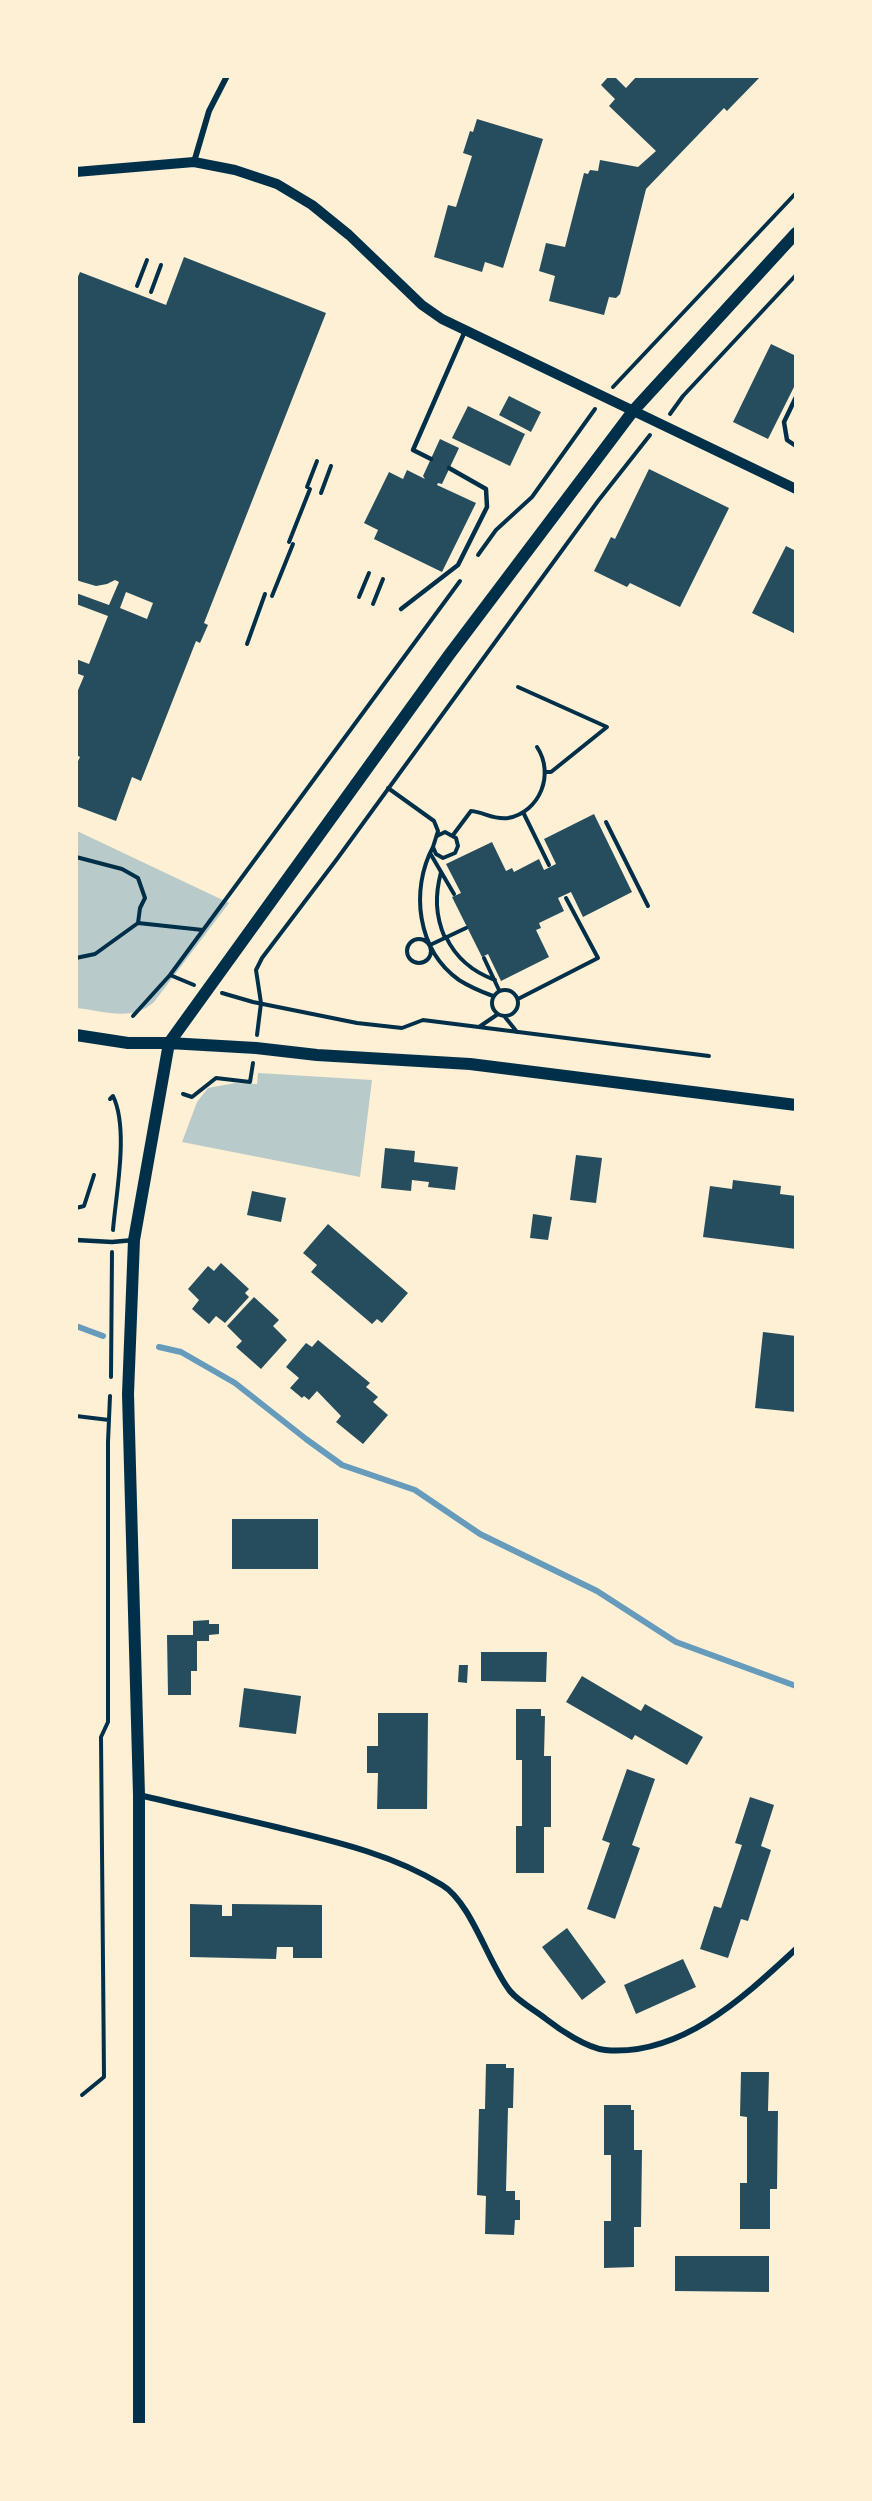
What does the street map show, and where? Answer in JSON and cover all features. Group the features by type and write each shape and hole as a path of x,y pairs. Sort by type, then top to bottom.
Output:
{"main road":[{"path":"139,2424 139,1795 128,1394 134,1240 169,1043 449,655 633,411 795,233"},
{"path":"76,1035 128,1043 256,1048 316,1055 470,1064 795,1105"}],"street":[{"path":"194,162 209,111 227,76"},
{"path":"76,172 194,162 235,170 276,184 312,205 349,235 422,305 465,330 795,489"},
{"path":"139,1795 342,1844 410,1867 446,1886 467,1913 511,1992 564,2033 603,2050 638,2049 671,2042 709,2019 762,1980 795,1949"}],"lane":[{"path":"431,459 413,450 465,330"},
{"path":"795,397 784,422 787,440 795,446"},
{"path":"400,609 458,565 488,507 486,489 449,468"},
{"path":"76,1240 112,1242 134,1240"}],"path":[{"path":"477,557 496,530 532,497 620,377 795,193"},
{"path":"137,286 147,260"},
{"path":"151,292 160,265"},
{"path":"183,1094 192,1098 216,1078 250,1082 261,1003 256,970 262,958 585,518 659,423 795,275"},
{"path":"272,596 317,461"},
{"path":"321,493 331,466"},
{"path":"359,597 369,573"},
{"path":"133,1016 170,975 204,930 464,575"},
{"path":"373,604 383,579"},
{"path":"248,644 266,594"},
{"path":"518,687 608,727 551,772 545,772"},
{"path":"453,835 471,811 497,819 515,816 537,799 545,772 537,747"},
{"path":"388,788 435,821 438,827 437,836 422,873 420,911 430,945 432,953 424,962 417,963 407,955 407,946 412,940 420,938 430,945 438,959 459,980 493,996"},
{"path":"523,812 549,865"},
{"path":"606,822 648,906"},
{"path":"433,846 439,856 452,856 458,846 453,835 445,832 437,836"},
{"path":"430,853 454,894"},
{"path":"76,857 122,869 138,878 145,898 140,908 138,923"},
{"path":"441,872 436,903 439,925 445,938 462,961 484,976 495,980"},
{"path":"518,999 598,958 566,898"},
{"path":"76,958 95,954 138,923 204,930"},
{"path":"430,945 466,928"},
{"path":"484,958 500,990"},
{"path":"170,975 207,989 261,1003 357,1023 402,1028 423,1020 709,1056"},
{"path":"518,999 508,990 500,990 493,996 492,1008 504,1016 518,1032"},
{"path":"504,1016 516,1011 518,999"},
{"path":"478,1027 498,1014"},
{"path":"82,2095 104,2077 101,1737 108,1722 112,1242 120,1137 118,1105 113,1096 110,1099"},
{"path":"76,1208 84,1206 94,1174"},
{"path":"76,1416 109,1420"}],"shaded area":[{"path":"77,831 229,903 154,1002 136,1012 117,1014 77,1008"},
{"path":"258,1073 372,1080 360,1177 182,1142 197,1102 208,1088 235,1083 257,1084"}],"building":[{"path":"609,76 614,76 626,88 637,76 761,76 727,111 724,108 646,189 620,294 616,298 609,297 604,315 549,301 555,276 539,271 546,243 565,247 584,173 588,174 590,170 598,171 600,160 638,167 656,151 609,106 615,99 601,85"},
{"path":"477,119 543,139 503,268 485,262 482,272 434,257 448,205 456,207 472,156 463,153 470,131 473,132"},
{"path":"184,257 326,313 204,623 208,625 200,643 196,641 141,781 132,777 116,821 76,806 76,765 80,757 76,755 76,695 84,676 76,673 76,659 89,664 108,616 76,604 76,593 109,605 119,582 115,580 96,586 76,578 76,281 80,272 166,305","holes":["126,592 153,603 147,619 120,608"]},
{"path":"771,344 796,356 796,383 768,439 733,422"},
{"path":"509,396 541,412 531,432 499,415"},
{"path":"468,406 525,434 510,466 452,438"},
{"path":"440,439 459,448 442,484 437,485 476,503 442,572 374,539 378,530 364,523 389,472 403,479 407,470 425,479 423,476"},
{"path":"649,469 729,508 680,607 630,583 627,587 594,571 611,537 615,539"},
{"path":"786,546 796,551 796,634 752,613"},
{"path":"594,814 632,892 583,917 571,892 558,898 564,911 539,923 541,928 536,930 549,957 501,981 488,954 482,957 452,897 461,893 446,864 492,842 506,871 512,868 514,872 539,859 544,870 556,864 544,839"},
{"path":"385,1148 415,1151 414,1162 458,1167 455,1190 428,1187 429,1182 412,1180 411,1191 381,1188"},
{"path":"576,1155 602,1158 596,1203 570,1200"},
{"path":"733,1180 781,1186 780,1194 796,1196 796,1249 703,1237 710,1186 732,1189"},
{"path":"252,1191 286,1198 281,1222 247,1215"},
{"path":"533,1214 552,1217 548,1240 530,1238"},
{"path":"328,1224 408,1293 382,1323 377,1319 372,1324 311,1272 317,1265 303,1253"},
{"path":"221,1263 249,1289 245,1293 249,1297 225,1323 216,1316 209,1324 192,1309 199,1300 188,1289 208,1266 214,1271"},
{"path":"254,1297 279,1320 273,1326 287,1340 261,1369 236,1347 242,1341 227,1326"},
{"path":"763,1332 796,1336 796,1412 755,1408"},
{"path":"318,1340 370,1383 366,1387 378,1397 373,1402 388,1415 363,1444 336,1422 341,1416 317,1391 309,1400 304,1396 302,1398 290,1388 299,1378 286,1367 306,1343 312,1347"},
{"path":"232,1519 318,1519 318,1569 232,1569"},
{"path":"209,1620 209,1624 219,1624 219,1634 209,1635 209,1641 197,1641 197,1671 191,1671 191,1695 168,1695 167,1635 193,1635 193,1621"},
{"path":"481,1652 547,1652 546,1682 481,1681"},
{"path":"459,1665 468,1665 467,1683 458,1682"},
{"path":"582,1676 641,1711 645,1704 703,1737 687,1765 635,1735 632,1740 566,1702"},
{"path":"244,1688 301,1696 296,1734 239,1727"},
{"path":"516,1709 541,1709 541,1716 545,1716 544,1756 551,1756 551,1827 544,1827 544,1873 516,1873 516,1826 522,1826 522,1760 516,1760"},
{"path":"378,1713 428,1713 427,1809 377,1809 378,1773 367,1773 367,1746 378,1746"},
{"path":"627,1769 655,1779 632,1845 640,1848 615,1919 587,1909 610,1843 602,1840"},
{"path":"750,1797 774,1805 761,1846 771,1850 748,1921 741,1919 728,1958 700,1949 714,1906 721,1908 742,1845 735,1843"},
{"path":"190,1904 222,1905 222,1916 232,1916 232,1904 322,1905 322,1958 293,1958 293,1947 277,1947 276,1959 190,1957"},
{"path":"567,1928 606,1982 582,2000 542,1947"},
{"path":"683,1959 696,1987 636,2014 624,1985"},
{"path":"486,2064 506,2064 506,2068 514,2068 513,2108 508,2108 506,2191 515,2191 515,2200 520,2200 520,2220 515,2220 514,2235 485,2234 486,2196 477,2195 479,2109 485,2109"},
{"path":"741,2072 769,2072 768,2111 778,2111 777,2189 770,2189 770,2229 740,2229 740,2183 747,2183 747,2117 740,2116"},
{"path":"604,2105 631,2105 631,2110 634,2110 634,2150 642,2150 641,2227 634,2227 634,2267 604,2268 604,2221 611,2221 611,2155 604,2155"},
{"path":"675,2256 769,2256 769,2292 675,2291"}],"waterway":[{"path":"76,1326 103,1336"},
{"path":"159,1347 181,1352 235,1383 342,1465 415,1490 480,1534 597,1591 676,1642 796,1686"}]}
